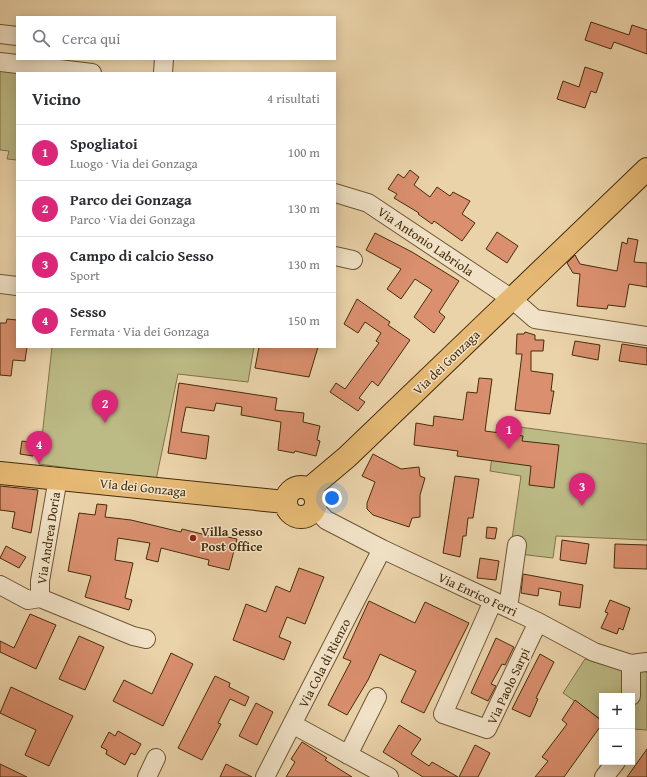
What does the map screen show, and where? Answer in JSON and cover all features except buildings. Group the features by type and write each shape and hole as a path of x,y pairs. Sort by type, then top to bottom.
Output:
{"main road":[{"name":"Via dei Gonzaga","path":"0,473 285,502 290,513 294,516 306,516 312,499 347,457 647,169"}],"street":[{"path":"0,34 16,36"},
{"path":"162,72 164,60"},
{"path":"0,62 84,72"},
{"name":"Via Antonio Labriola","path":"336,193 368,203 512,299"},
{"path":"336,256 353,260"},
{"path":"0,284 16,286"},
{"path":"512,299 534,319 647,336"},
{"name":"Via Andrea Doria","path":"40,598 40,581 58,478"},
{"name":"Via Enrico Ferri","path":"312,499 326,520 382,549 538,622 594,652 639,663"},
{"path":"500,605 517,545"},
{"name":"Via Cola di Rienzo","path":"265,777 382,549"},
{"name":"Via Andrea Doria","path":"0,585 28,600 40,598 138,638 146,639"},
{"name":"Via Paolo Sarpi","path":"500,605 443,714 487,729 538,622"},
{"path":"632,693 639,663"},
{"path":"348,755 377,697"},
{"path":"292,724 389,777"},
{"path":"147,777 156,758"},
{"path":"604,777 614,765"}],"shaded area":[{"path":"0,62 16,72 16,160 7,159 9,151 0,150"},
{"path":"52,348 254,348 248,382 178,374 156,480 39,464"},
{"path":"497,424 647,444 647,540 556,536 553,558 510,553 521,476 490,471"},
{"path":"585,659 604,665 647,672 647,730 635,729 635,693 599,693 599,718 563,693"}],"place":[{"name":"Parco dei Gonzaga","path":"105,423"},
{"name":"Spogliatoi","path":"509,449"},
{"name":"Sesso","path":"39,464"},
{"name":"Campo di calcio Sesso","path":"582,506"},
{"name":"Villa Sesso Post Office","path":"193,538"}]}
